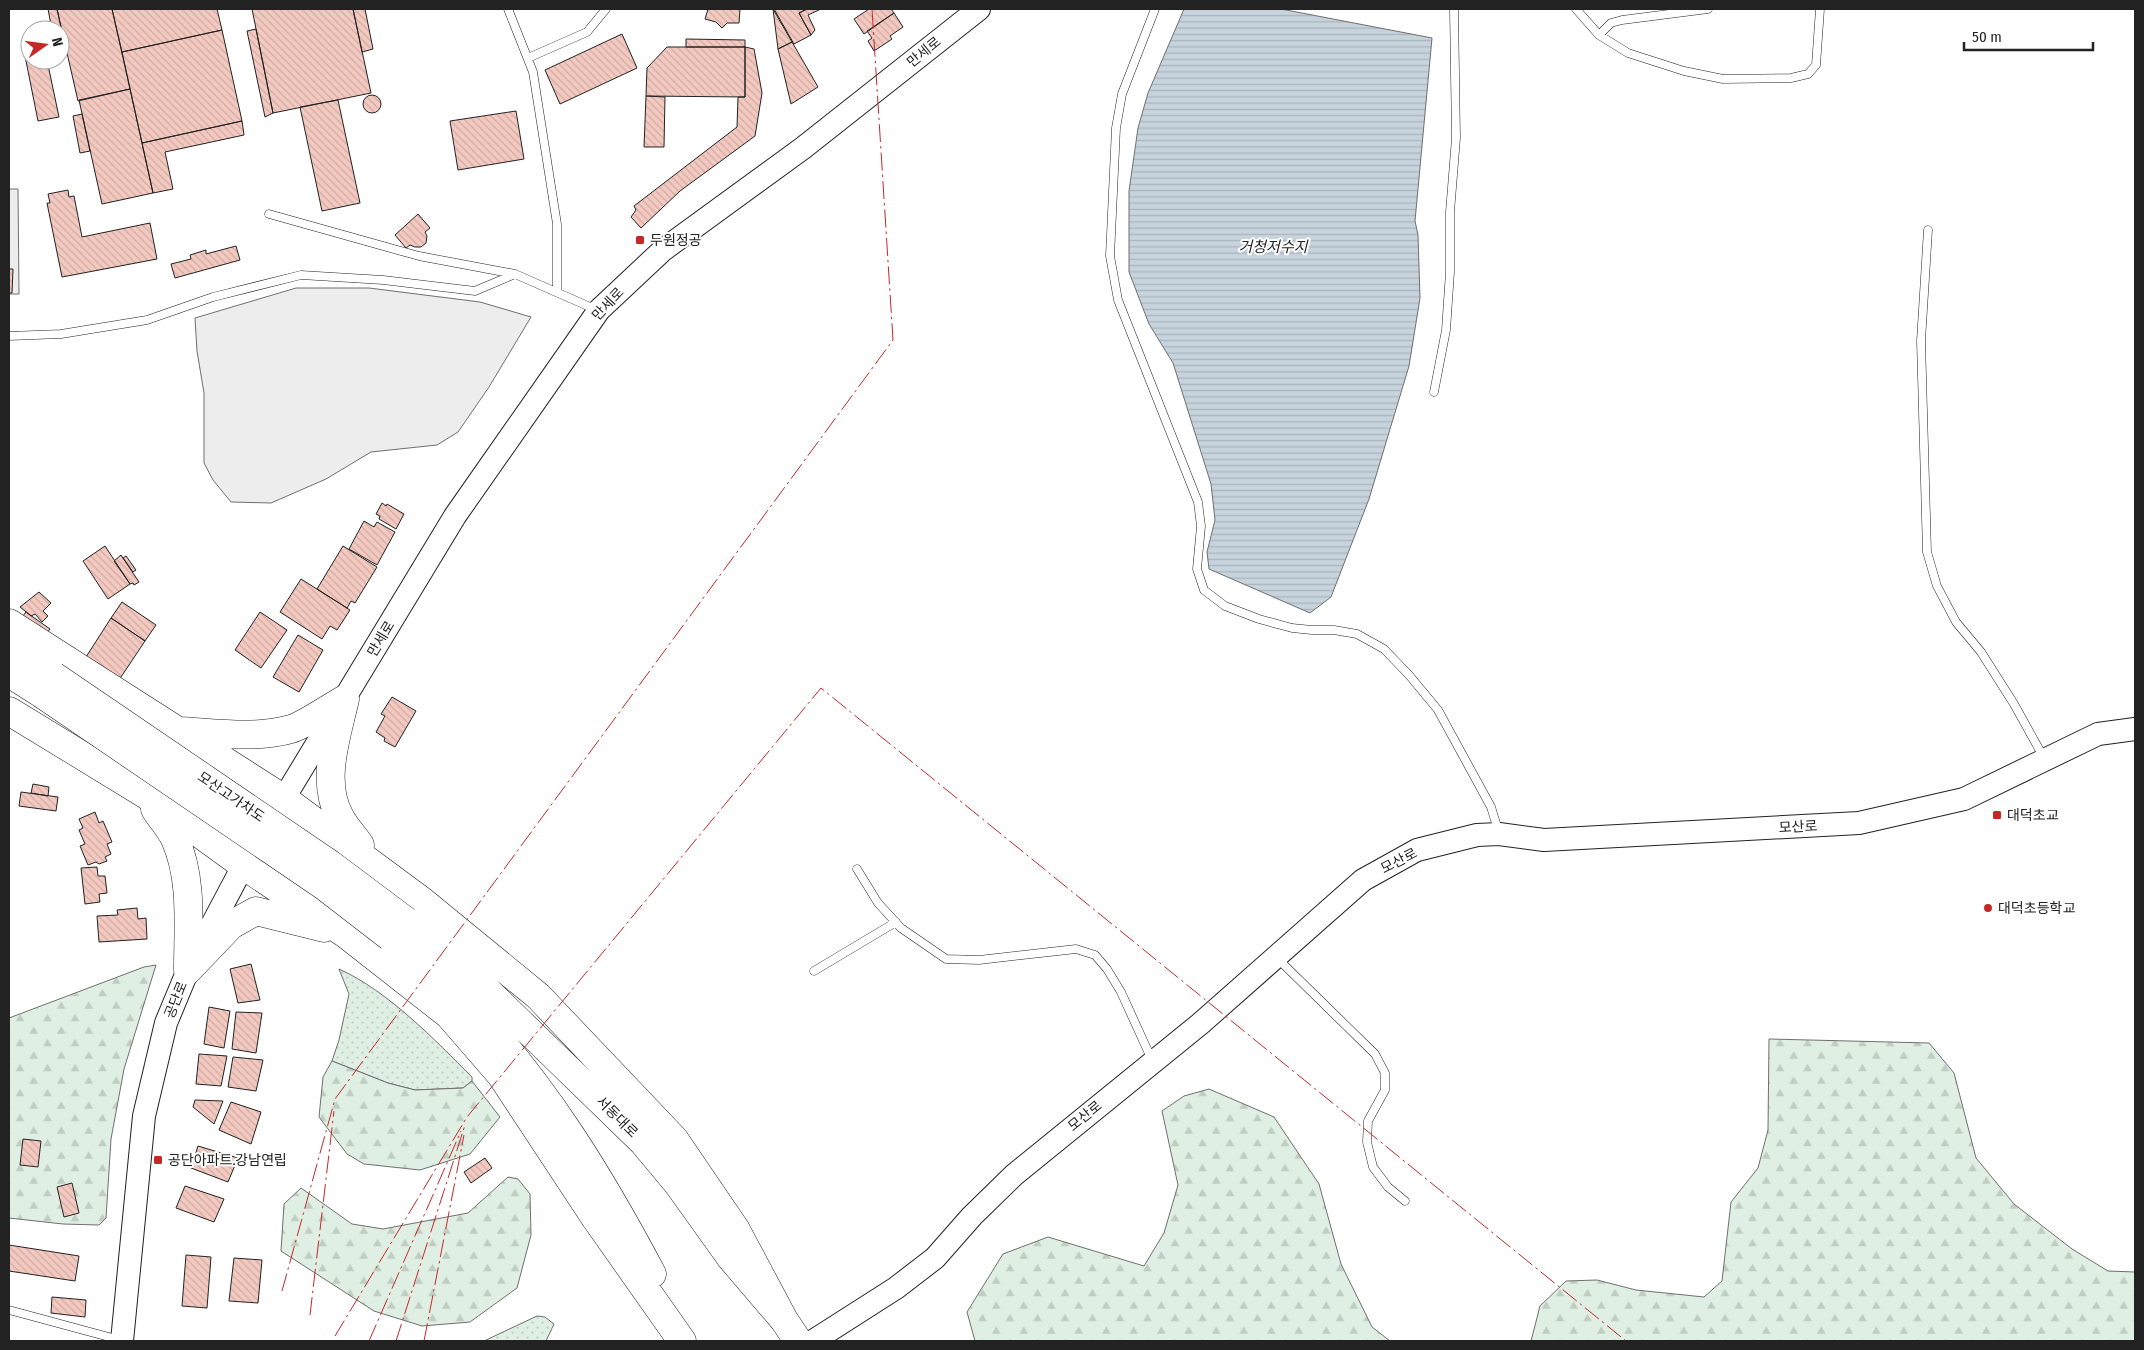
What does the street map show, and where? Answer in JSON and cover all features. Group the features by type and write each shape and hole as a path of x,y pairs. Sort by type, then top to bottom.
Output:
{"highway":[{"path":"9,623 284,798 370,861 538,996 674,1140 736,1230 791,1330"},
{"path":"9,647 48,685"},
{"path":"9,673 48,685"},
{"name":"모산고가차도","path":"48,685 330,864 398,929"},
{"path":"175,730 234,735 293,729 344,698"},
{"path":"344,698 333,754 330,784 339,816 370,861"},
{"path":"9,711 145,794 243,865 347,935 449,1015 501,1075 596,1219 682,1341"},
{"path":"145,794 174,838 186,872 189,912 188,970"},
{"path":"188,970 231,925 256,911 347,935"},
{"path":"398,929 469,1005 523,1067 558,1115 618,1209 689,1341"},
{"name":"서동대로","path":"398,929 468,972 643,1142 678,1184 731,1258 791,1330"}],"main road":[{"name":"만세로","path":"344,698 455,516 599,310 663,250 803,148 978,9"},
{"name":"공단로","path":"122,1341 144,1116 166,1023 188,970 243,865 344,698"},
{"name":"모산로","path":"813,1341 896,1288 935,1258 972,1216 1014,1175 1200,1024 1363,880 1417,850 1477,835 1499,834 1544,840 1859,823 1964,799 2098,734 2135,728"}],"lane":[{"path":"508,9 533,72 557,224 557,292"},
{"path":"528,58 587,32 606,9"},
{"path":"1155,9 1122,94 1116,128 1110,256 1118,300 1198,502 1201,526 1197,570 1204,590 1226,606 1259,619 1292,628 1334,630 1357,634 1384,649 1438,710 1491,807 1499,834"},
{"path":"1434,392 1446,330 1449,281 1450,212 1456,138 1454,9"},
{"path":"1576,9 1599,36 1628,54 1692,73 1723,79 1791,78 1808,74 1816,64 1820,9"},
{"path":"1599,36 1611,23 1622,20 1708,9"},
{"path":"269,214 419,256 516,274 599,310"},
{"path":"1928,230 1920,341 1927,552 1937,586 1956,622 1981,652 2014,704 2045,760"},
{"path":"9,336 61,334 147,320 212,297 301,275 384,280 475,291 516,274"},
{"path":"856,869 878,903 896,922 946,959 979,960 1076,949 1095,955 1122,992 1153,1062"},
{"path":"814,971 896,922"},
{"path":"1275,957 1375,1054 1385,1073 1385,1090 1368,1121 1367,1142 1373,1167 1388,1188 1404,1201"},
{"name":"공단로","path":"9,1310 122,1341"}],"green space":[{"path":"156,965 124,1069 111,1139 106,1218 99,1225 63,1224 9,1218 9,1018 144,967"},
{"path":"339,969 375,990 410,1017 472,1077 472,1081 463,1088 415,1090 388,1083 332,1061 339,1040 349,994"},
{"path":"1769,1039 1929,1043 1954,1073 1976,1158 2014,1204 2072,1249 2108,1271 2135,1272 2135,1341 1531,1341 1540,1306 1566,1281 1597,1280 1636,1290 1704,1297 1722,1281 1731,1202 1758,1168 1768,1130"},
{"path":"332,1061 388,1083 415,1090 463,1088 472,1081 500,1117 470,1154 420,1170 364,1164 347,1154 319,1117 323,1077"},
{"path":"1209,1089 1274,1117 1319,1184 1341,1264 1372,1327 1390,1341 975,1341 967,1312 1003,1254 1048,1237 1144,1266 1164,1233 1178,1185 1162,1111 1184,1096"},
{"path":"508,1177 518,1179 530,1194 531,1235 517,1288 470,1322 422,1326 374,1311 281,1251 284,1204 301,1188 352,1224 383,1229 468,1213"},
{"path":"537,1316 545,1317 554,1324 546,1341 484,1341"}],"shaded area":[{"path":"9,189 18,189 19,294 9,294"},
{"path":"296,288 369,288 480,302 531,317 489,387 458,432 437,445 371,452 326,479 271,503 231,502 213,480 204,463 204,393 197,351 195,318"}],"water":[{"name":"거청저수지","path":"1184,9 1281,9 1432,38 1415,221 1418,235 1420,298 1409,366 1369,499 1331,597 1310,613 1209,569 1207,552 1215,520 1211,484 1173,363 1149,324 1129,272 1129,191 1138,128 1148,93"}],"building":[{"path":"48,9 57,9 59,20 50,20"},
{"path":"57,9 112,9 130,89 78,101 70,66 70,20 60,20"},
{"path":"112,9 217,9 222,30 122,52"},
{"path":"252,9 353,9 371,93 273,113"},
{"path":"353,9 365,9 373,49 362,52"},
{"path":"708,9 740,9 739,23 727,23 722,28 716,22 705,19"},
{"path":"773,9 792,42 778,49"},
{"path":"774,9 807,9 799,13 811,35 794,44"},
{"path":"807,9 821,9 808,15 815,30 811,35 799,13"},
{"path":"869,9 891,9 894,13 864,34 854,19"},
{"path":"894,13 903,27 890,36 892,39 874,51 868,41 872,38 867,31"},
{"path":"256,29 273,113 265,117 247,31"},
{"path":"222,30 242,121 142,143 122,52"},
{"path":"622,34 637,68 560,104 545,70"},
{"path":"686,39 745,40 745,47 686,47"},
{"path":"792,42 818,87 791,104 778,49"},
{"path":"667,47 745,47 745,97 646,96 647,68"},
{"path":"745,47 754,49 762,93 755,136 680,191 641,228 631,217 636,210 634,206 737,127 738,97 745,97"},
{"path":"28,70 49,70 59,117 38,121"},
{"path":"130,89 153,193 102,204 79,100"},
{"path":"372,95 378,98 381,104 378,110 372,113 366,110 363,104 366,98"},
{"path":"646,96 665,97 664,147 644,147"},
{"path":"338,100 360,203 322,211 300,107"},
{"path":"516,111 524,159 458,170 450,121"},
{"path":"82,114 90,151 80,153 73,116"},
{"path":"242,121 244,135 165,152 173,189 153,193 142,143"},
{"path":"68,190 69,197 74,196 82,237 150,223 157,259 62,277 47,203 50,203 48,194"},
{"path":"418,214 430,228 425,232 427,236 426,243 421,247 410,245 406,248 395,235"},
{"path":"236,246 240,260 175,278 171,264 191,259 190,255 206,250 206,254"},
{"path":"9,269 13,269 12,293 9,293"},
{"path":"382,503 404,514 396,529 379,519 380,516 376,514"},
{"path":"364,521 374,527 377,522 395,532 377,565 349,549"},
{"path":"105,546 130,584 108,599 83,561"},
{"path":"343,546 377,567 355,603 351,601 347,608 317,589"},
{"path":"121,555 139,582 134,585 133,583 130,584 114,561"},
{"path":"126,556 136,570 133,572 123,558"},
{"path":"301,579 350,610 337,630 330,626 322,639 280,612"},
{"path":"39,592 51,603 43,611 48,616 42,622 35,614 31,616 20,607"},
{"path":"122,602 156,625 145,641 111,618"},
{"path":"26,612 50,629 44,637 20,620"},
{"path":"260,612 287,630 261,668 235,650"},
{"path":"111,618 145,641 119,680 86,657"},
{"path":"298,635 323,650 299,692 273,677"},
{"path":"392,697 416,711 395,747 384,741 385,738 376,732 385,716 381,714"},
{"path":"33,784 49,787 48,796 31,793"},
{"path":"21,792 58,797 56,811 19,806"},
{"path":"95,812 99,823 103,821 112,842 107,844 111,854 105,857 107,861 88,865 80,846 85,844 79,830 83,828 79,819"},
{"path":"97,867 98,876 105,876 107,893 99,894 100,902 85,904 81,868"},
{"path":"137,908 138,919 146,918 147,939 99,942 97,916 118,915 117,910"},
{"path":"251,964 260,1000 238,1003 230,969"},
{"path":"209,1007 230,1011 224,1048 204,1044"},
{"path":"236,1012 262,1013 256,1053 232,1049"},
{"path":"199,1054 227,1056 221,1086 196,1084"},
{"path":"233,1057 263,1060 256,1091 228,1087"},
{"path":"195,1100 223,1101 214,1124 193,1107"},
{"path":"231,1102 261,1112 251,1144 219,1130"},
{"path":"23,1139 41,1141 38,1167 20,1165"},
{"path":"198,1146 238,1158 228,1182 191,1168"},
{"path":"485,1158 492,1168 471,1183 464,1172"},
{"path":"72,1183 79,1213 64,1217 57,1187"},
{"path":"185,1186 224,1199 214,1222 176,1208"},
{"path":"9,1245 79,1256 75,1281 9,1271"},
{"path":"186,1255 211,1257 207,1308 182,1306"},
{"path":"234,1258 262,1260 258,1303 229,1301"},
{"path":"52,1297 86,1300 85,1317 51,1313"}],"power":[{"path":"282,1291 335,1099 893,340 872,9"},
{"path":"335,1336 467,1117 821,688 1626,1341"},
{"path":"310,1315 334,1111"},
{"path":"396,1341 465,1125"},
{"path":"369,1341 461,1131"},
{"path":"424,1341 464,1135"}],"place":[{"name":"두원정공","path":"640,240"},
{"name":"대덕초교","path":"1997,815"},
{"name":"대덕초등학교","path":"1988,908"},
{"name":"공단아파트.강남연립","path":"158,1160"}]}
